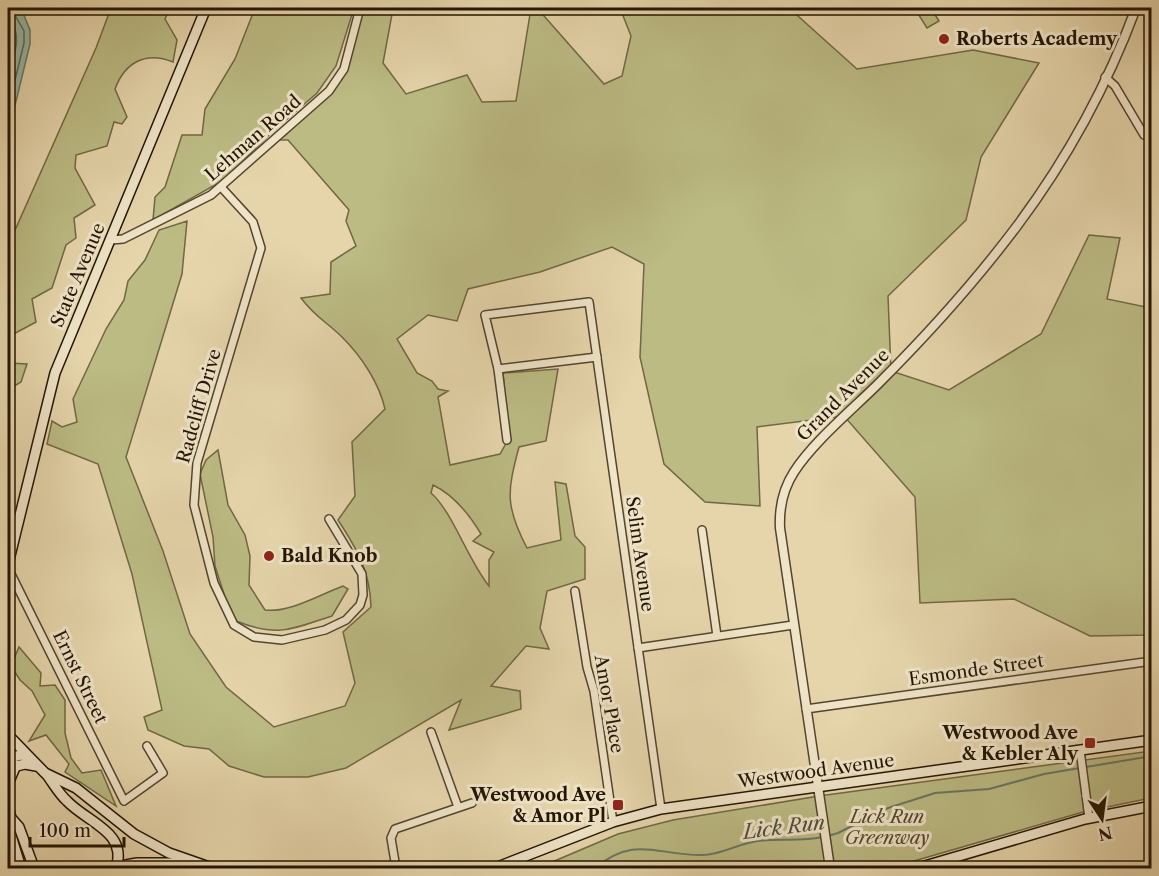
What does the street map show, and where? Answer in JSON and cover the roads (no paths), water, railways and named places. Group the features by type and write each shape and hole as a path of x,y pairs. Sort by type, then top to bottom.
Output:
{"main road":[{"name":"State Avenue","path":"8,566 55,373 206,8"},
{"path":"8,735 45,773 76,788 142,839 201,866"},
{"name":"Westwood Avenue","path":"495,868 613,822 661,809 1152,740"},
{"path":"8,758 21,755 28,757"},
{"path":"8,784 12,767 36,766"},
{"path":"45,773 68,802 109,833 118,848 114,868 160,862 212,868"},
{"path":"8,805 11,818 9,830 21,868"},
{"path":"918,868 1089,818 1152,806"},
{"path":"11,818 19,826 34,868"},
{"path":"132,868 160,862"}],"street":[{"name":"Lehman Road","path":"111,240 123,239 190,207 221,187 335,84 344,69 360,8"},
{"name":"Grand Avenue","path":"830,868 780,528 781,502 789,479 803,459 946,313 1015,229 1072,144 1136,8"},
{"path":"1105,77 1115,86 1144,135"},
{"name":"Radcliff Drive","path":"221,187 254,222 261,248 197,463 194,487 194,505 214,583 234,625 254,637 282,640 337,626 353,613 363,595 362,574 329,519"},
{"name":"Selim Avenue","path":"498,369 485,315 589,302 661,809"},
{"path":"507,440 498,369 597,357"},
{"path":"702,530 717,636"},
{"name":"Ernst Street","path":"8,566 124,801 163,772 147,746"},
{"name":"Amor Place","path":"575,591 594,691 613,822"},
{"path":"638,648 793,625"},
{"name":"Esmonde Street","path":"806,709 1152,661"},
{"path":"431,732 458,807"},
{"path":"1080,750 1089,818"},
{"path":"396,868 392,838 395,829 472,803"}],"water":[{"path":"8,8 23,13 30,30 30,44 8,134"}],"waterway":[{"name":"Lick Run","path":"828,836 888,808 935,793 989,789 1044,774 1152,756"},
{"name":"Lick Run","path":"595,868 609,858 634,849 707,855 758,841 822,837"}],"place":[{"name":"Roberts Academy","path":"944,39"},
{"name":"Bald Knob","path":"269,556"},
{"name":"Westwood Ave & Kebler Aly","path":"1090,743"},
{"name":"Westwood Ave & Amor Pl","path":"618,805"}],"park label":[{"name":"Lick Run Greenway","path":"887,827"}]}
